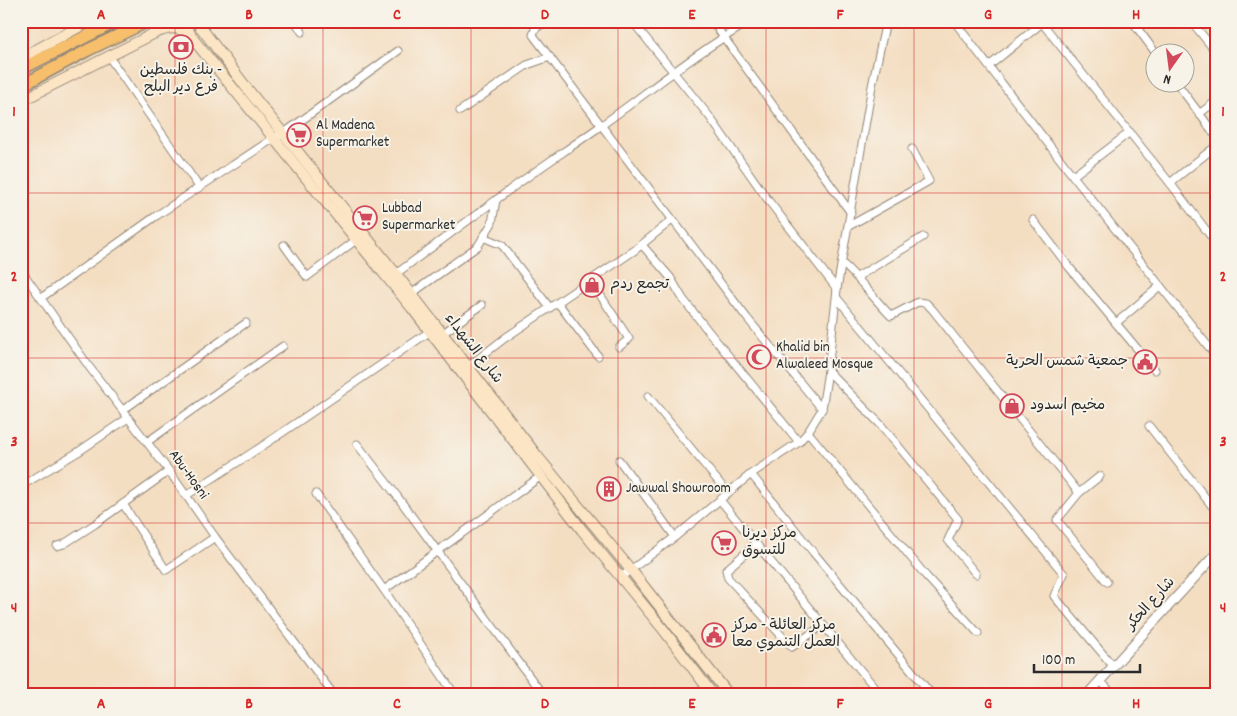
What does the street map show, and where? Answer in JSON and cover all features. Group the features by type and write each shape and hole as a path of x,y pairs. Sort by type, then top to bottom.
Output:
{"highway":[{"path":"21,69 117,21"},
{"path":"21,86 88,50 148,21"}],"main road":[{"path":"21,58 90,21"},
{"name":"شارع الشهداء","path":"182,21 193,39 279,136 392,277 429,332 464,369 631,570 729,695"},
{"name":"شارع الشهداء","path":"196,21 356,240 411,294 442,334 464,369 541,476 713,695"},
{"path":"203,21 205,33"},
{"path":"21,101 110,57 139,40 169,28 183,30 193,39"}],"street":[{"path":"294,21 302,32"},
{"path":"546,21 535,29 533,35 747,318 822,409"},
{"path":"632,21 709,116 768,200 837,289"},
{"path":"712,21 851,213"},
{"path":"392,277 529,175 601,126 673,72 724,37 752,21"},
{"path":"621,577 675,537 727,492 799,442 808,432 822,409 837,289 872,86 886,21"},
{"path":"954,21 1073,176 1216,356"},
{"path":"1132,21 1148,42"},
{"path":"1191,21 1216,52"},
{"path":"989,66 1042,23 1216,243"},
{"path":"41,298 199,187 279,136 398,51"},
{"path":"110,57 199,187"},
{"path":"460,111 527,65 550,58"},
{"path":"1183,92 1216,136"},
{"path":"1199,114 1216,102"},
{"path":"1073,176 1130,132"},
{"path":"1170,183 1216,146"},
{"path":"849,226 929,181 912,149"},
{"path":"411,294 478,246 492,223 496,200"},
{"path":"464,369 505,338 642,245 672,220"},
{"path":"1033,220 1069,267 1155,370"},
{"path":"483,237 502,245 550,308"},
{"path":"857,276 923,237"},
{"path":"284,245 307,277 356,240"},
{"path":"642,245 670,277 683,299 799,442"},
{"path":"842,263 857,276 869,294 890,316 918,302 926,303 1079,493"},
{"name":"Abu-Hosni","path":"21,270 90,368 187,495 215,537 334,695"},
{"path":"591,281 629,339 618,347"},
{"path":"1116,323 1160,286"},
{"path":"837,298 1064,574 1054,596 1113,666"},
{"path":"558,303 598,356"},
{"path":"442,334 482,305"},
{"path":"123,410 246,323"},
{"path":"187,495 267,443 429,332"},
{"path":"147,442 283,346"},
{"path":"828,371 881,425 958,519 948,540 976,574"},
{"path":"648,396 727,492"},
{"path":"21,486 128,418"},
{"path":"1149,426 1216,511"},
{"path":"808,432 926,576 978,633"},
{"path":"357,444 542,695"},
{"path":"619,460 675,537"},
{"path":"57,546 64,544 169,471"},
{"path":"751,474 932,695"},
{"path":"384,590 541,476"},
{"path":"1100,476 1079,493 1056,520 1107,582"},
{"path":"316,494 455,695"},
{"path":"720,500 881,695"},
{"path":"123,504 166,570 215,537"},
{"path":"756,544 726,570 728,578 792,647 823,625"},
{"name":"شارع الحكر","path":"1087,695 1216,554"},
{"path":"1100,680 1113,695"}],"place":[{"name":"بنك فلسطين - فرع دير البلح","path":"181,47"},
{"name":"Al Madena Supermarket","path":"299,135"},
{"name":"Lubbad Supermarket","path":"365,218"},
{"name":"تجمع ردم","path":"592,285"},
{"name":"Khalid bin Alwaleed Mosque","path":"759,357"},
{"name":"جمعية شمس الحرية","path":"1145,362"},
{"name":"مخيم اسدود","path":"1012,406"},
{"name":"Jawwal Showroom","path":"609,489"},
{"name":"مركز ديرنا للتسوق","path":"724,543"},
{"name":"مركز العائلة - مركز العمل التنموي معا","path":"714,635"}]}
